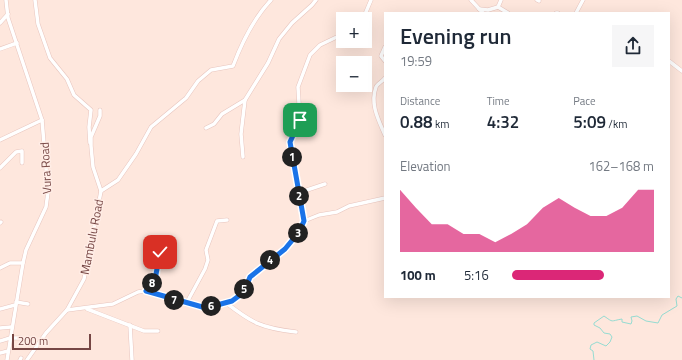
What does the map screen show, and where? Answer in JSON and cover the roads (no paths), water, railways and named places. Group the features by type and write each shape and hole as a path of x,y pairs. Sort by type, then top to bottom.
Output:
{"street":[{"name":"Vura Road","path":"6,0 8,14 42,120 48,192 46,207 26,250 11,326 7,360"},
{"path":"100,110 100,116 91,137 91,146 93,167 101,191 118,180 136,154 151,127 186,98 198,81 211,70 233,66 242,42 263,8 271,0"},
{"path":"206,128 245,100 268,63 279,39 292,23 316,0"},
{"path":"366,12 371,0"},
{"path":"471,0 482,12"},
{"path":"498,7 501,0"},
{"path":"577,12 583,0"},
{"path":"36,1 38,24 50,58 67,79 74,95 91,110 88,136 91,146"},
{"path":"479,9 488,10 498,7 506,12"},
{"path":"0,23 8,14"},
{"path":"67,310 113,304 138,292 146,291 186,304 206,308 239,297 244,292 250,277 285,249 299,232 304,221 304,214 298,193 290,142 300,120 298,87 310,55 320,44 336,37"},
{"path":"0,48 17,43"},
{"path":"384,49 381,56 384,60"},
{"path":"670,62 682,70"},
{"path":"384,79 376,86 373,106 384,132"},
{"path":"243,157 241,134 245,100"},
{"path":"0,140 42,120"},
{"path":"0,168 16,152 22,151 22,163"},
{"path":"298,193 326,184"},
{"name":"Mambulu Road","path":"27,360 46,333 67,310 84,279 101,191"},
{"path":"304,221 319,215 338,212 350,206 384,198"},
{"path":"186,304 205,269 208,260 206,250 217,221 227,220"},
{"path":"146,291 155,280 160,252 159,243"},
{"path":"0,268 10,263 23,263"},
{"path":"225,302 255,323 274,329 296,332"},
{"path":"0,309 15,303 28,304"},
{"path":"86,308 144,331 158,331"},
{"path":"130,325 132,360"},
{"path":"0,328 11,326"},
{"path":"0,341 10,338 22,338"},
{"path":"0,353 8,351"}],"waterway":[{"path":"594,360 593,351 590,349 591,345 597,342 606,346 612,337 610,334 604,333 600,328 594,325 594,323 604,316 611,321 622,319 622,322 631,324 631,317 637,316 646,321 658,323 662,315 677,306 676,299 678,296 682,298"}]}
